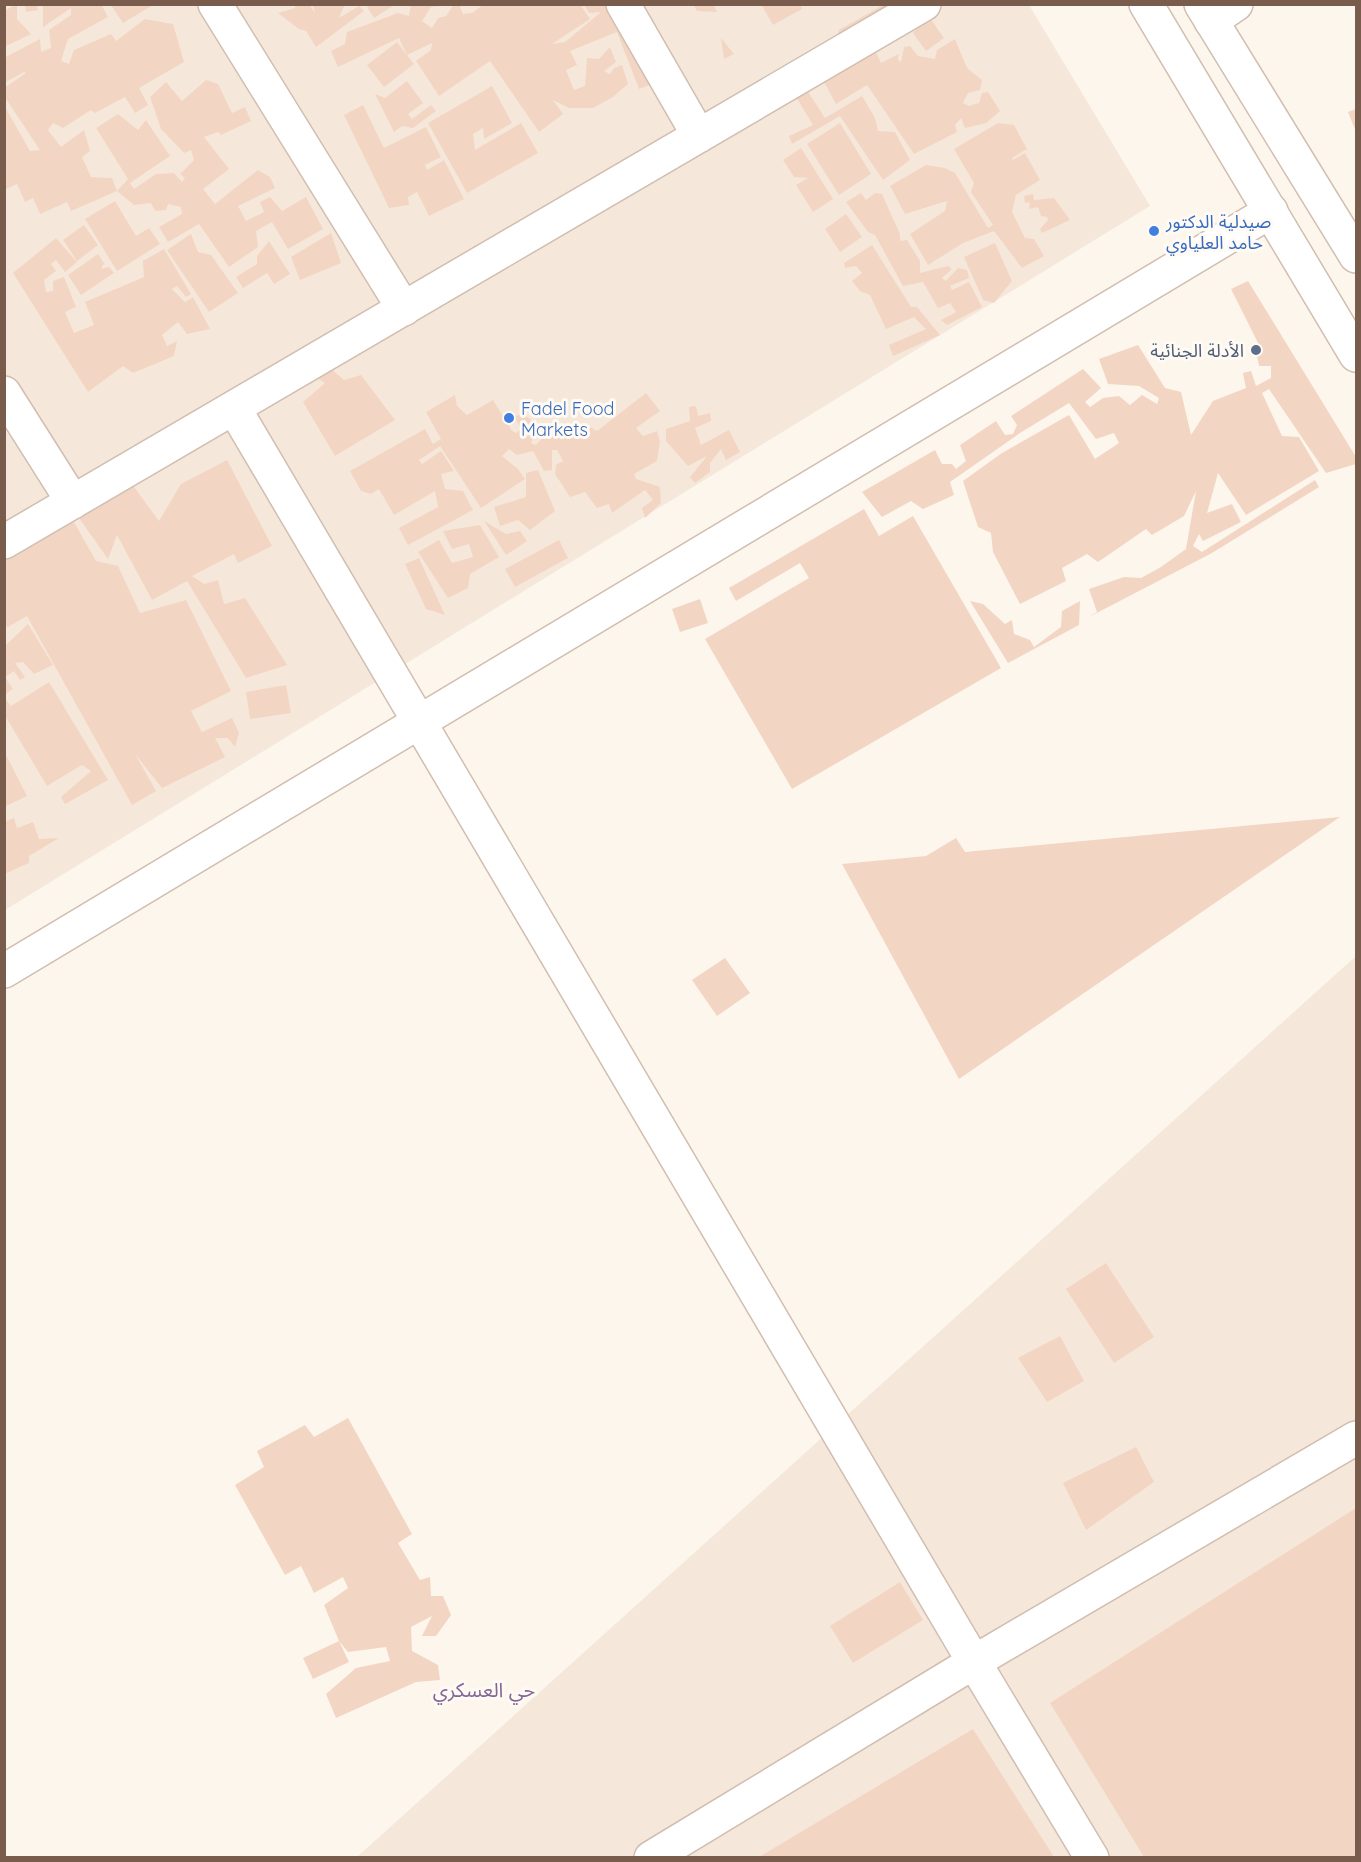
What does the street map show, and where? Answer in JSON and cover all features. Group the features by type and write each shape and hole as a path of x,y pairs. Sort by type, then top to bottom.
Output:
{"street":[{"path":"215,4 404,309"},
{"path":"623,4 699,136"},
{"path":"4,542 924,4"},
{"path":"1146,4 1356,355"},
{"path":"1216,10 1356,256"},
{"path":"4,971 1271,211"},
{"path":"4,393 73,502"},
{"path":"234,408 974,1662 1092,1857"},
{"path":"651,1857 974,1662 1356,1438"}],"shaded area":[{"path":"5,5 1029,5 1150,206 5,910"},
{"path":"1356,956 1356,1857 357,1857"}],"building":[{"path":"17,4 17,19 31,34 4,47 4,11"},
{"path":"25,4 37,4 38,10 26,12"},
{"path":"43,4 101,4 108,17 68,39 61,61 69,64 74,50 111,34 116,41 145,19 173,24 184,62 139,88 148,105 135,113 125,97 95,113 91,110 63,128 53,123 48,130 61,147 84,130 90,151 82,157 91,177 112,178 117,191 71,211 67,202 40,214 33,198 25,202 17,184 6,189 4,105 30,151 40,150 4,96 4,88 26,73 4,83 4,58 40,39 41,52 51,48 49,30 71,15 71,8 43,27"},
{"path":"296,4 309,4 315,13 313,4 345,4 339,18 359,6 364,11 316,47 306,31 299,29 278,13 295,8"},
{"path":"373,4 396,4 374,18 367,7"},
{"path":"411,4 449,4 431,7 422,21 432,28 438,18 446,16 454,4 464,4 460,7 463,14 472,13 484,4 580,4 590,19 552,44 565,42 601,12 589,13 584,4 632,4 670,77 639,89 617,32 570,51 577,65 566,70 574,90 585,86 587,58 599,59 610,47 616,62 604,71 610,74 614,68 622,65 628,84 613,97 593,108 569,108 553,100 563,114 539,132 490,61 439,96 416,61 431,50 432,43 407,55 399,38 338,67 331,51 345,44 347,32 398,13 409,16"},
{"path":"693,4 713,4 717,12 697,11"},
{"path":"761,4 800,4 802,9 773,25"},
{"path":"885,4 920,4 944,38 926,51 913,33 919,26 918,19 872,44 881,63 899,54 898,60 901,62 904,47 910,46 918,56 935,59 937,50 955,39 967,68 982,80 980,90 968,93 963,103 969,106 979,103 982,93 988,92 1000,111 986,123 965,128 961,118 955,125 957,132 914,154 867,85 836,104 812,60 842,70 847,69 834,43 839,30"},
{"path":"111,5 153,5 123,23"},
{"path":"721,38 734,54 724,59"},
{"path":"397,42 414,64 384,87 367,65"},
{"path":"206,80 218,84 232,113 245,107 251,121 221,135 218,132 204,137 229,169 203,189 215,204 258,170 270,177 275,188 238,206 246,221 264,212 260,202 270,197 282,211 306,197 323,229 288,249 272,222 256,231 258,247 229,267 199,224 168,242 159,227 182,214 181,207 168,204 166,210 155,211 151,203 134,205 117,191 128,179 96,128 118,114 138,130 146,120 170,156 130,183 134,189 156,174 174,173 182,182 185,178 180,174 194,160 191,150 184,153 161,129 150,97 166,82 182,101"},
{"path":"407,81 423,103 408,114 412,119 431,105 436,111 413,128 402,126 394,132 375,94 385,98"},
{"path":"803,84 825,118 862,96 875,118 878,131 895,132 910,160 883,180 840,116 792,144 789,136 813,125 796,97"},
{"path":"492,86 512,123 484,139 483,128 473,134 475,150 521,123 538,153 467,193 428,123"},
{"path":"363,105 384,148 426,127 441,157 425,165 427,170 444,160 464,199 429,216 417,192 408,197 409,205 389,208 344,115"},
{"path":"1356,109 1356,132 1348,112"},
{"path":"840,123 871,174 839,195 807,144"},
{"path":"998,123 1014,125 1027,149 1012,158 1013,160 1025,153 1040,180 1016,195 1012,212 1025,238 1034,239 1044,256 1022,268 994,231 963,243 928,265 910,234 945,211 947,201 905,214 890,186 926,165 945,168 955,173 988,228 993,225 971,192 974,183 954,149"},
{"path":"801,148 833,199 813,212 796,185 808,178 794,177 783,160"},
{"path":"861,193 866,200 875,193 882,194 900,234 900,241 907,240 920,261 920,273 948,266 952,269 942,278 946,281 958,268 967,270 969,278 950,286 952,290 969,282 982,307 947,325 941,320 956,312 950,303 938,308 923,282 903,286 875,235 868,232 846,202"},
{"path":"1033,194 1034,200 1054,198 1070,220 1042,233 1040,229 1048,220 1047,217 1041,216 1038,207 1029,209 1030,202 1025,203 1024,196"},
{"path":"115,201 136,236 149,228 160,244 117,271 85,219"},
{"path":"846,214 862,237 840,252 825,229"},
{"path":"84,225 98,245 77,261 63,240"},
{"path":"331,233 341,263 300,280 291,257"},
{"path":"191,234 198,252 211,255 238,293 209,312 167,250"},
{"path":"56,238 77,262 65,272 56,260 51,264 56,271 44,280 46,292 53,291 53,281 64,277 76,307 65,312 74,333 94,325 85,302 144,277 143,261 164,249 191,294 186,297 177,286 172,289 185,302 193,297 210,329 187,334 178,322 162,335 167,346 177,341 174,356 133,373 123,366 88,392 13,273"},
{"path":"269,241 290,274 274,284 267,273 243,288 236,277 257,264 257,256"},
{"path":"995,243 1012,281 994,303 983,300 964,257"},
{"path":"872,245 911,307 917,307 940,335 893,356 889,345 926,329 914,317 886,329 870,295 860,291 852,281 862,273 856,266 845,268 844,263"},
{"path":"98,254 104,263 101,269 109,267 114,273 81,295 68,275"},
{"path":"1248,281 1356,457 1356,464 1326,473 1269,389 1262,393 1282,436 1299,437 1319,471 1246,515 1218,473 1207,513 1232,504 1241,522 1203,541 1199,534 1193,546 1202,552 1315,480 1319,487 1212,553 1089,617 1097,612 1089,589 1124,577 1141,578 1186,549 1196,491 1184,516 1152,535 1146,529 1098,562 1087,554 1062,568 1066,581 1020,604 993,552 991,533 978,527 963,481 1002,453 1069,415 1095,459 1119,443 1114,433 1096,439 1069,403 1020,433 950,482 954,495 923,509 911,501 882,517 862,492 935,450 942,464 952,464 956,469 966,461 960,445 996,421 1005,435 1013,434 1017,425 1011,416 1083,369 1101,388 1085,402 1090,407 1103,398 1119,396 1130,405 1142,395 1157,404 1159,398 1139,386 1108,384 1099,359 1138,345 1165,388 1181,392 1191,435 1213,401 1246,388 1243,373 1251,371 1256,386 1271,378 1271,366 1259,366 1256,351 1260,347 1231,289"},
{"path":"324,363 344,380 361,375 395,420 335,456 303,402 325,383 317,378 288,395 282,387"},
{"path":"646,393 660,411 636,428 643,436 657,431 660,441 657,461 634,474 636,479 660,487 661,503 645,518 642,508 653,500 645,490 612,513 609,504 597,508 585,492 570,497 555,474 556,465 563,461 557,450 552,450 552,470 544,471 533,451 517,455 509,449 502,456 518,469 525,479 481,508 440,446 419,460 422,464 441,451 454,471 441,474 445,489 463,491 473,510 408,545 399,528 438,507 435,491 394,515 379,489 371,494 361,491 350,471 425,429 433,444 441,439 426,412 455,395 457,406 467,415 493,400 512,431 516,433 521,429 514,416 524,414 532,421 535,434 531,443 536,445 546,433 563,428 565,434 574,434 590,427 597,431"},
{"path":"696,406 698,416 710,413 711,421 695,428 701,445 729,430 740,452 726,460 721,449 710,463 710,472 695,483 690,477 707,456 688,466 666,441 666,429 690,421 689,407"},
{"path":"227,460 272,546 238,563 234,554 192,576 204,584 218,580 224,604 245,598 287,665 246,678 187,581 152,600 117,535 108,559 76,514 126,476 159,521 181,484"},
{"path":"538,470 555,511 530,530 518,520 500,526 494,507 526,497 526,473"},
{"path":"864,509 879,536 913,516 1001,668 792,789 705,639 809,578 800,563 736,601 729,588"},
{"path":"484,521 506,534 520,531 527,541 506,555"},
{"path":"74,522 96,561 118,566 140,613 186,600 231,691 191,711 202,732 232,718 239,733 235,747 228,738 215,738 225,757 162,788 135,754 156,791 132,805 27,616 8,627 4,625 4,555"},
{"path":"480,525 499,557 470,574 468,588 448,598 418,552 439,540 452,563 473,557 469,544 452,549 443,531"},
{"path":"559,540 568,558 515,587 505,569"},
{"path":"419,558 445,615 426,609 405,564"},
{"path":"700,599 708,623 680,632 672,609"},
{"path":"970,601 983,604 1005,624 1012,620 1014,634 1030,640 1034,647 1061,627 1062,611 1080,601 1079,625 1008,663"},
{"path":"28,624 53,665 34,674 23,662 15,663 25,677 20,680 14,671 5,677 13,689 4,695 4,647"},
{"path":"49,682 108,780 65,804 61,797 91,771 82,765 47,786 4,714 4,697 11,706"},
{"path":"286,685 291,713 250,719 246,692"},
{"path":"4,751 27,796 4,807"},
{"path":"1340,817 959,1079 842,864 926,856 956,838 965,852"},
{"path":"14,818 17,828 33,822 39,839 59,838 29,856 29,863 4,874 4,822"},
{"path":"725,958 750,993 717,1016 692,980"},
{"path":"1106,1263 1154,1337 1114,1363 1066,1289"},
{"path":"1060,1336 1084,1381 1047,1402 1018,1358"},
{"path":"348,1418 412,1534 398,1543 420,1580 430,1577 431,1596 443,1596 451,1615 436,1636 422,1636 432,1616 411,1627 412,1651 438,1665 440,1680 416,1682 336,1718 326,1694 356,1668 390,1661 386,1647 348,1652 339,1641 324,1605 348,1588 343,1577 314,1593 301,1566 285,1575 235,1485 264,1467 257,1451 305,1425 314,1437"},
{"path":"1136,1447 1154,1482 1086,1530 1063,1483"},
{"path":"1356,1508 1356,1857 1144,1857 1050,1703"},
{"path":"900,1582 923,1620 853,1663 830,1626"},
{"path":"339,1641 349,1662 313,1679 303,1658"},
{"path":"973,1729 1054,1857 759,1857"}],"place":[{"name":"صيدلية الدكتور حامد العلياوي","path":"1154,231"},
{"name":"الأدلة الجنائية","path":"1256,350"},
{"name":"Fadel Food Markets","path":"509,418"}],"district":[{"name":"حي العسكري","path":"484,1689"}]}
